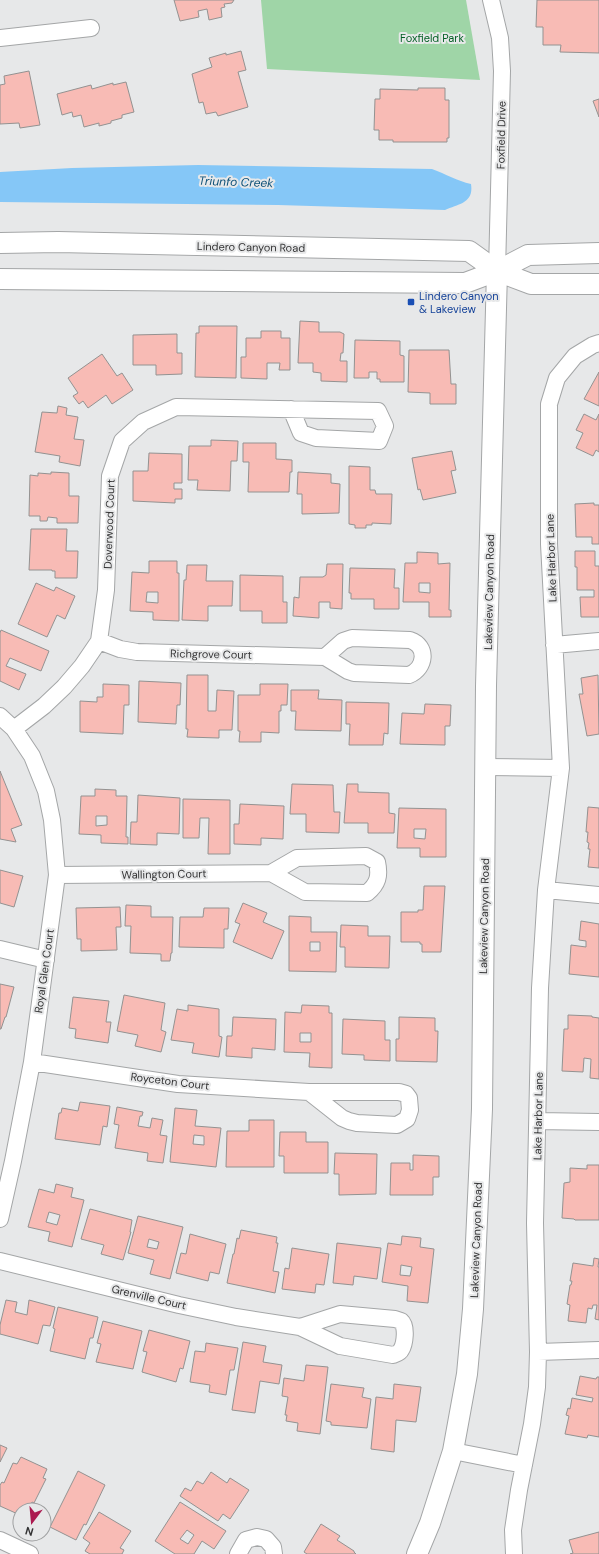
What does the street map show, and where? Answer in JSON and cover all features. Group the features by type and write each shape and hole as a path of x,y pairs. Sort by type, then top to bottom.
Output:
{"street":[{"name":"Foxfield Drive","path":"491,0 500,38 502,71 497,271"},
{"path":"0,38 92,28"},
{"name":"Lindero Canyon Road","path":"0,244 58,242 469,251 497,271 531,284 599,284"},
{"path":"0,279 465,283 497,271 528,255 599,253"},
{"name":"Lakeview Canyon Road","path":"417,1554 430,1523 453,1451 466,1374 474,1309 482,1109 485,767 497,271"},
{"name":"Lake Harbor Lane","path":"514,1554 513,1530 532,1424 538,1352 535,1223 540,988 546,890 561,768 549,544 549,404 558,378 575,356 599,343"},
{"name":"Doverwood Court","path":"14,729 44,706 64,687 82,666 99,641 106,590 110,476 122,441 143,422 176,407 291,409 378,411 385,426 379,441 316,438 302,434 291,409"},
{"name":"Richgrove Court","path":"99,641 120,649 137,652 325,657 354,673 409,675 416,672 422,664 422,650 416,642 410,640 352,638 343,641 325,657"},
{"path":"554,645 599,641"},
{"name":"Royal Glen Court","path":"0,716 14,729 32,756 46,791 52,820 56,874 32,1062 6,1160 0,1219"},
{"path":"485,767 561,768"},
{"name":"Wallington Court","path":"56,874 271,873 305,892 367,893 375,886 379,872 377,862 366,856 297,858 271,873"},
{"path":"546,890 599,895"},
{"path":"0,949 46,960"},
{"name":"Royceton Court","path":"32,1062 178,1084 309,1092 399,1092 406,1094 409,1098 410,1110 407,1119 397,1125 357,1124 342,1118 309,1092"},
{"path":"538,1121 599,1122"},
{"name":"Grenville Court","path":"0,1261 179,1305 236,1317 300,1327 340,1346 393,1355 398,1354 401,1350 405,1338 404,1325 401,1321 394,1319 340,1314 300,1327"},
{"path":"538,1352 599,1350"},
{"path":"453,1451 524,1465"},
{"path":"238,1554 246,1540 257,1537 266,1538 273,1547 274,1554"},
{"path":"0,1540 30,1554"}],"green space":[{"name":"Foxfield Park","path":"261,0 466,0 480,80 267,69"}],"water":[{"name":"Triunfo Creek","path":"198,165 432,169 471,184 471,190 468,199 445,210 278,205 0,202 0,172 72,168"}],"building":[{"path":"174,0 234,0 232,3 224,4 225,7 221,8 222,17 209,20 207,9 198,11 199,17 180,21"},
{"path":"537,0 599,0 599,53 560,52 561,45 543,45 543,27 536,27"},
{"path":"241,51 246,70 238,72 248,107 218,116 216,112 206,114 203,102 199,103 192,74 212,67 209,58 226,53 226,55"},
{"path":"29,71 40,125 20,128 19,123 0,124 0,85 5,84 4,76"},
{"path":"126,82 134,112 122,115 122,118 111,121 111,123 99,126 99,123 84,127 81,115 73,117 72,112 62,115 57,94 91,85 92,89 113,83 113,85"},
{"path":"418,88 445,88 445,100 449,100 449,138 447,138 447,142 393,142 393,140 379,140 379,130 374,130 375,99 380,99 380,89 418,90"},
{"path":"599,99 599,117 593,101"},
{"path":"300,321 319,322 319,332 340,332 344,334 343,353 341,353 340,361 347,361 347,382 321,381 321,373 313,372 313,363 298,363"},
{"path":"199,326 237,326 236,378 195,377 196,333 199,333"},
{"path":"261,331 281,331 281,338 290,338 290,370 279,370 280,363 267,363 267,379 241,378 241,357 246,357 246,338 261,338"},
{"path":"177,334 177,353 182,353 182,374 156,375 156,365 133,365 133,335"},
{"path":"355,340 400,341 400,355 404,356 404,382 380,382 380,379 377,379 377,372 369,372 369,378 354,378"},
{"path":"409,350 449,350 451,384 456,384 456,404 430,404 430,393 408,392"},
{"path":"102,354 117,376 122,373 133,390 112,404 106,395 88,408 83,401 79,404 73,396 78,393 68,378"},
{"path":"599,372 599,406 584,399"},
{"path":"58,406 67,408 66,415 78,417 74,439 84,440 80,466 59,462 60,456 35,452 42,412 57,413"},
{"path":"584,414 596,420 599,414 599,452 596,450 593,456 576,448 583,433 576,430"},
{"path":"211,440 238,441 237,461 231,461 230,491 197,490 198,480 188,480 189,446 211,446"},
{"path":"243,443 276,443 276,459 292,460 289,492 248,492 249,462 243,462"},
{"path":"452,451 456,470 451,471 456,493 423,500 420,489 418,490 412,458"},
{"path":"149,453 182,454 182,483 174,483 174,489 182,489 182,499 175,499 175,503 133,501 133,471 148,471"},
{"path":"349,466 370,467 370,490 375,490 376,494 392,494 391,524 372,523 372,525 366,525 366,528 355,528 355,525 349,524"},
{"path":"51,472 69,473 69,496 79,496 78,523 57,523 57,518 48,517 47,521 40,521 40,516 29,516 30,475 38,476 38,473 51,474"},
{"path":"298,472 331,474 331,483 340,484 339,513 302,514 302,494 297,494"},
{"path":"594,503 594,505 599,505 599,544 592,544 592,537 576,537 575,504"},
{"path":"31,529 67,529 66,551 78,551 77,578 55,578 55,571 52,570 29,570"},
{"path":"575,551 595,551 595,566 599,566 599,617 581,617 580,597 594,597 594,590 577,590"},
{"path":"417,552 438,553 438,564 450,563 449,610 451,610 451,617 429,617 429,602 403,602 405,563 417,563","holes":["419,583 430,583 430,593 419,592"]},
{"path":"149,561 177,561 177,573 179,573 179,621 153,620 153,612 130,611 132,572 149,573","holes":["147,592 158,592 158,603 146,602"]},
{"path":"327,564 343,564 342,609 330,608 330,602 319,602 319,618 293,616 294,597 299,598 300,577 323,577 326,575"},
{"path":"187,565 207,565 206,581 233,581 232,606 208,606 208,621 182,620 184,580 186,580"},
{"path":"350,568 395,569 394,588 399,588 399,609 374,609 374,599 351,599 351,593 349,593"},
{"path":"240,575 283,576 283,602 287,602 287,623 262,623 262,611 240,611"},
{"path":"36,583 54,591 56,587 75,596 65,619 57,615 47,637 18,624"},
{"path":"1,630 49,651 41,671 10,658 6,666 26,674 19,690 0,681"},
{"path":"187,675 208,675 208,711 216,711 217,690 234,691 232,730 219,730 219,738 187,737"},
{"path":"598,675 599,734 587,736 579,694 583,694 581,678"},
{"path":"139,681 181,683 180,705 177,705 176,724 138,722"},
{"path":"103,684 129,685 129,705 124,705 123,734 80,732 80,701 97,702 97,697 103,697"},
{"path":"260,684 288,684 287,705 281,705 281,711 279,711 279,733 261,732 261,742 239,742 240,731 238,731 238,695 260,695"},
{"path":"291,690 319,690 318,699 342,700 341,731 295,730 296,711 291,711"},
{"path":"346,702 389,703 388,734 384,733 383,745 349,745 350,724 346,724"},
{"path":"425,704 451,705 450,726 445,726 445,745 400,744 402,713 424,714"},
{"path":"0,771 22,825 11,829 16,842 0,839"},
{"path":"292,784 333,785 334,812 340,812 339,833 306,832 306,814 290,814"},
{"path":"347,784 358,784 358,792 389,793 389,813 395,814 394,833 368,833 368,823 344,823"},
{"path":"95,789 116,790 116,796 127,796 126,837 128,837 128,844 101,843 101,835 79,834 81,796 95,796","holes":["96,816 107,816 107,825 96,826"]},
{"path":"138,795 180,798 179,834 157,833 157,845 130,844 131,822 137,822"},
{"path":"183,799 230,800 230,854 208,854 209,818 200,818 199,838 183,838"},
{"path":"240,804 284,806 283,839 261,838 261,845 234,844 234,824 239,824"},
{"path":"588,807 599,808 599,868 588,867 590,849 588,849 589,843 587,842 588,832 586,832"},
{"path":"399,808 446,809 446,857 420,857 420,848 397,848","holes":["414,829 426,829 425,839 414,838"]},
{"path":"0,870 23,876 14,907 0,903"},
{"path":"424,886 445,886 441,952 422,952 422,944 420,944 420,942 401,942 401,912 418,912 418,910 423,910"},
{"path":"243,903 267,913 263,922 284,931 272,959 233,942 240,924 235,922"},
{"path":"126,905 151,906 151,917 173,917 172,953 170,961 161,961 161,954 130,953 131,926 125,926"},
{"path":"120,907 121,927 116,927 117,950 81,951 81,939 77,939 76,908"},
{"path":"204,908 229,908 228,929 224,929 224,948 179,947 180,917 203,917"},
{"path":"289,916 311,917 311,932 337,932 336,972 289,971","holes":["310,942 320,942 320,951 310,951"]},
{"path":"581,921 599,924 599,977 569,974 571,945 586,947 586,941 579,940"},
{"path":"341,925 368,926 368,936 390,936 389,968 345,967 345,947 340,947"},
{"path":"0,984 14,987 6,1017 1,1029 0,1029"},
{"path":"124,995 165,1003 161,1030 166,1032 161,1052 135,1046 138,1035 117,1031"},
{"path":"73,997 109,1001 106,1022 111,1022 108,1043 75,1038 76,1029 69,1028"},
{"path":"188,1005 219,1009 219,1036 222,1037 219,1057 192,1053 194,1043 171,1040 177,1009 188,1011"},
{"path":"302,1005 329,1006 329,1013 332,1013 332,1068 309,1067 310,1053 284,1052 285,1012 301,1013","holes":["300,1033 311,1033 311,1042 300,1042"]},
{"path":"568,1015 592,1016 599,1018 599,1079 590,1078 591,1059 584,1058 583,1072 562,1071 564,1029 568,1029"},
{"path":"233,1017 276,1019 275,1050 252,1048 252,1058 226,1056 227,1036 232,1036"},
{"path":"399,1017 435,1018 435,1031 438,1031 437,1062 396,1061 396,1039 399,1039"},
{"path":"343,1019 385,1021 385,1040 390,1040 390,1061 364,1060 364,1055 342,1054"},
{"path":"80,1102 110,1106 107,1127 103,1126 100,1145 55,1139 59,1113 61,1113 62,1108 78,1111"},
{"path":"117,1107 143,1112 142,1116 140,1116 138,1126 150,1128 152,1118 163,1120 160,1135 167,1136 163,1163 147,1161 148,1153 115,1148 119,1125 114,1124"},
{"path":"175,1108 197,1110 195,1126 221,1128 216,1167 170,1162","holes":["194,1135 204,1136 204,1145 193,1144"]},
{"path":"249,1120 274,1120 274,1167 226,1167 227,1131 249,1131"},
{"path":"280,1132 306,1132 306,1142 328,1142 328,1173 284,1173 284,1156 279,1156"},
{"path":"335,1153 377,1154 376,1194 339,1195 339,1174 334,1174"},
{"path":"413,1155 439,1156 439,1177 433,1177 433,1195 390,1195 391,1163 410,1163 410,1170 413,1170"},
{"path":"587,1165 599,1165 599,1220 575,1220 562,1218 564,1183 570,1182 570,1168 587,1169"},
{"path":"56,1184 73,1188 71,1197 84,1200 72,1247 48,1241 50,1232 28,1227 39,1189 54,1193","holes":["49,1212 60,1215 57,1225 46,1222"]},
{"path":"90,1209 132,1220 131,1232 123,1260 101,1254 104,1245 81,1239"},
{"path":"138,1216 183,1227 170,1279 150,1274 154,1260 128,1253","holes":["149,1239 159,1242 157,1249 147,1247"]},
{"path":"241,1230 277,1237 276,1243 278,1243 273,1271 279,1272 275,1293 227,1283 237,1238 239,1239"},
{"path":"190,1234 226,1244 219,1274 210,1272 208,1281 176,1273 181,1253 186,1254"},
{"path":"402,1236 421,1238 420,1247 434,1249 428,1303 407,1301 408,1286 382,1282 388,1243 401,1245","holes":["401,1265 412,1267 410,1276 400,1275"]},
{"path":"337,1243 381,1248 377,1279 354,1276 353,1285 333,1283"},
{"path":"292,1248 329,1254 324,1285 316,1284 315,1293 282,1289 285,1268 289,1269"},
{"path":"594,1258 599,1259 599,1320 595,1319 597,1305 593,1305 592,1309 588,1308 586,1323 568,1321 570,1305 567,1304 572,1281 570,1281 573,1263 593,1266"},
{"path":"6,1300 17,1302 15,1312 27,1315 29,1300 55,1307 50,1326 43,1325 38,1344 0,1334 0,1325"},
{"path":"58,1307 98,1317 93,1338 90,1338 85,1359 50,1351"},
{"path":"103,1321 142,1331 133,1369 96,1362 101,1344 97,1343"},
{"path":"149,1330 190,1341 183,1369 180,1368 176,1382 142,1372 147,1352 143,1351"},
{"path":"243,1342 266,1346 263,1362 282,1365 279,1384 260,1381 255,1413 232,1410"},
{"path":"206,1343 238,1348 234,1370 230,1370 226,1395 209,1392 210,1385 190,1382 195,1351 205,1352"},
{"path":"306,1365 328,1367 320,1434 297,1431 298,1423 286,1421 287,1415 285,1415 288,1397 282,1396 284,1378 304,1381"},
{"path":"580,1376 596,1379 599,1377 599,1437 588,1435 587,1438 565,1434 569,1416 566,1415 568,1408 570,1409 572,1398 592,1402 593,1398 576,1395"},
{"path":"331,1384 364,1388 362,1397 371,1399 367,1428 331,1425 331,1422 326,1421"},
{"path":"394,1384 421,1387 416,1422 396,1420 394,1452 371,1449 376,1397 393,1399"},
{"path":"0,1445 7,1448 0,1462"},
{"path":"21,1457 47,1469 43,1478 46,1479 34,1502 12,1502 12,1511 0,1506 0,1485 2,1482 4,1483 13,1463 17,1464"},
{"path":"78,1471 105,1485 86,1525 84,1524 76,1540 52,1528 52,1523"},
{"path":"211,1472 227,1483 230,1478 249,1490 230,1519 223,1514 218,1521 180,1496 185,1488 191,1491 197,1481 203,1484"},
{"path":"180,1502 226,1531 214,1549 202,1541 194,1554 175,1554 155,1541","holes":["187,1530 194,1535 188,1544 180,1539"]},
{"path":"99,1512 131,1531 120,1548 124,1550 122,1554 90,1554 85,1551 90,1543 83,1538"},
{"path":"321,1524 340,1536 337,1540 354,1551 356,1554 307,1554 304,1552"},
{"path":"599,1532 599,1554 570,1554 573,1553 569,1540"}],"place":[{"name":"Lindero Canyon & Lakeview","path":"411,302"}]}
